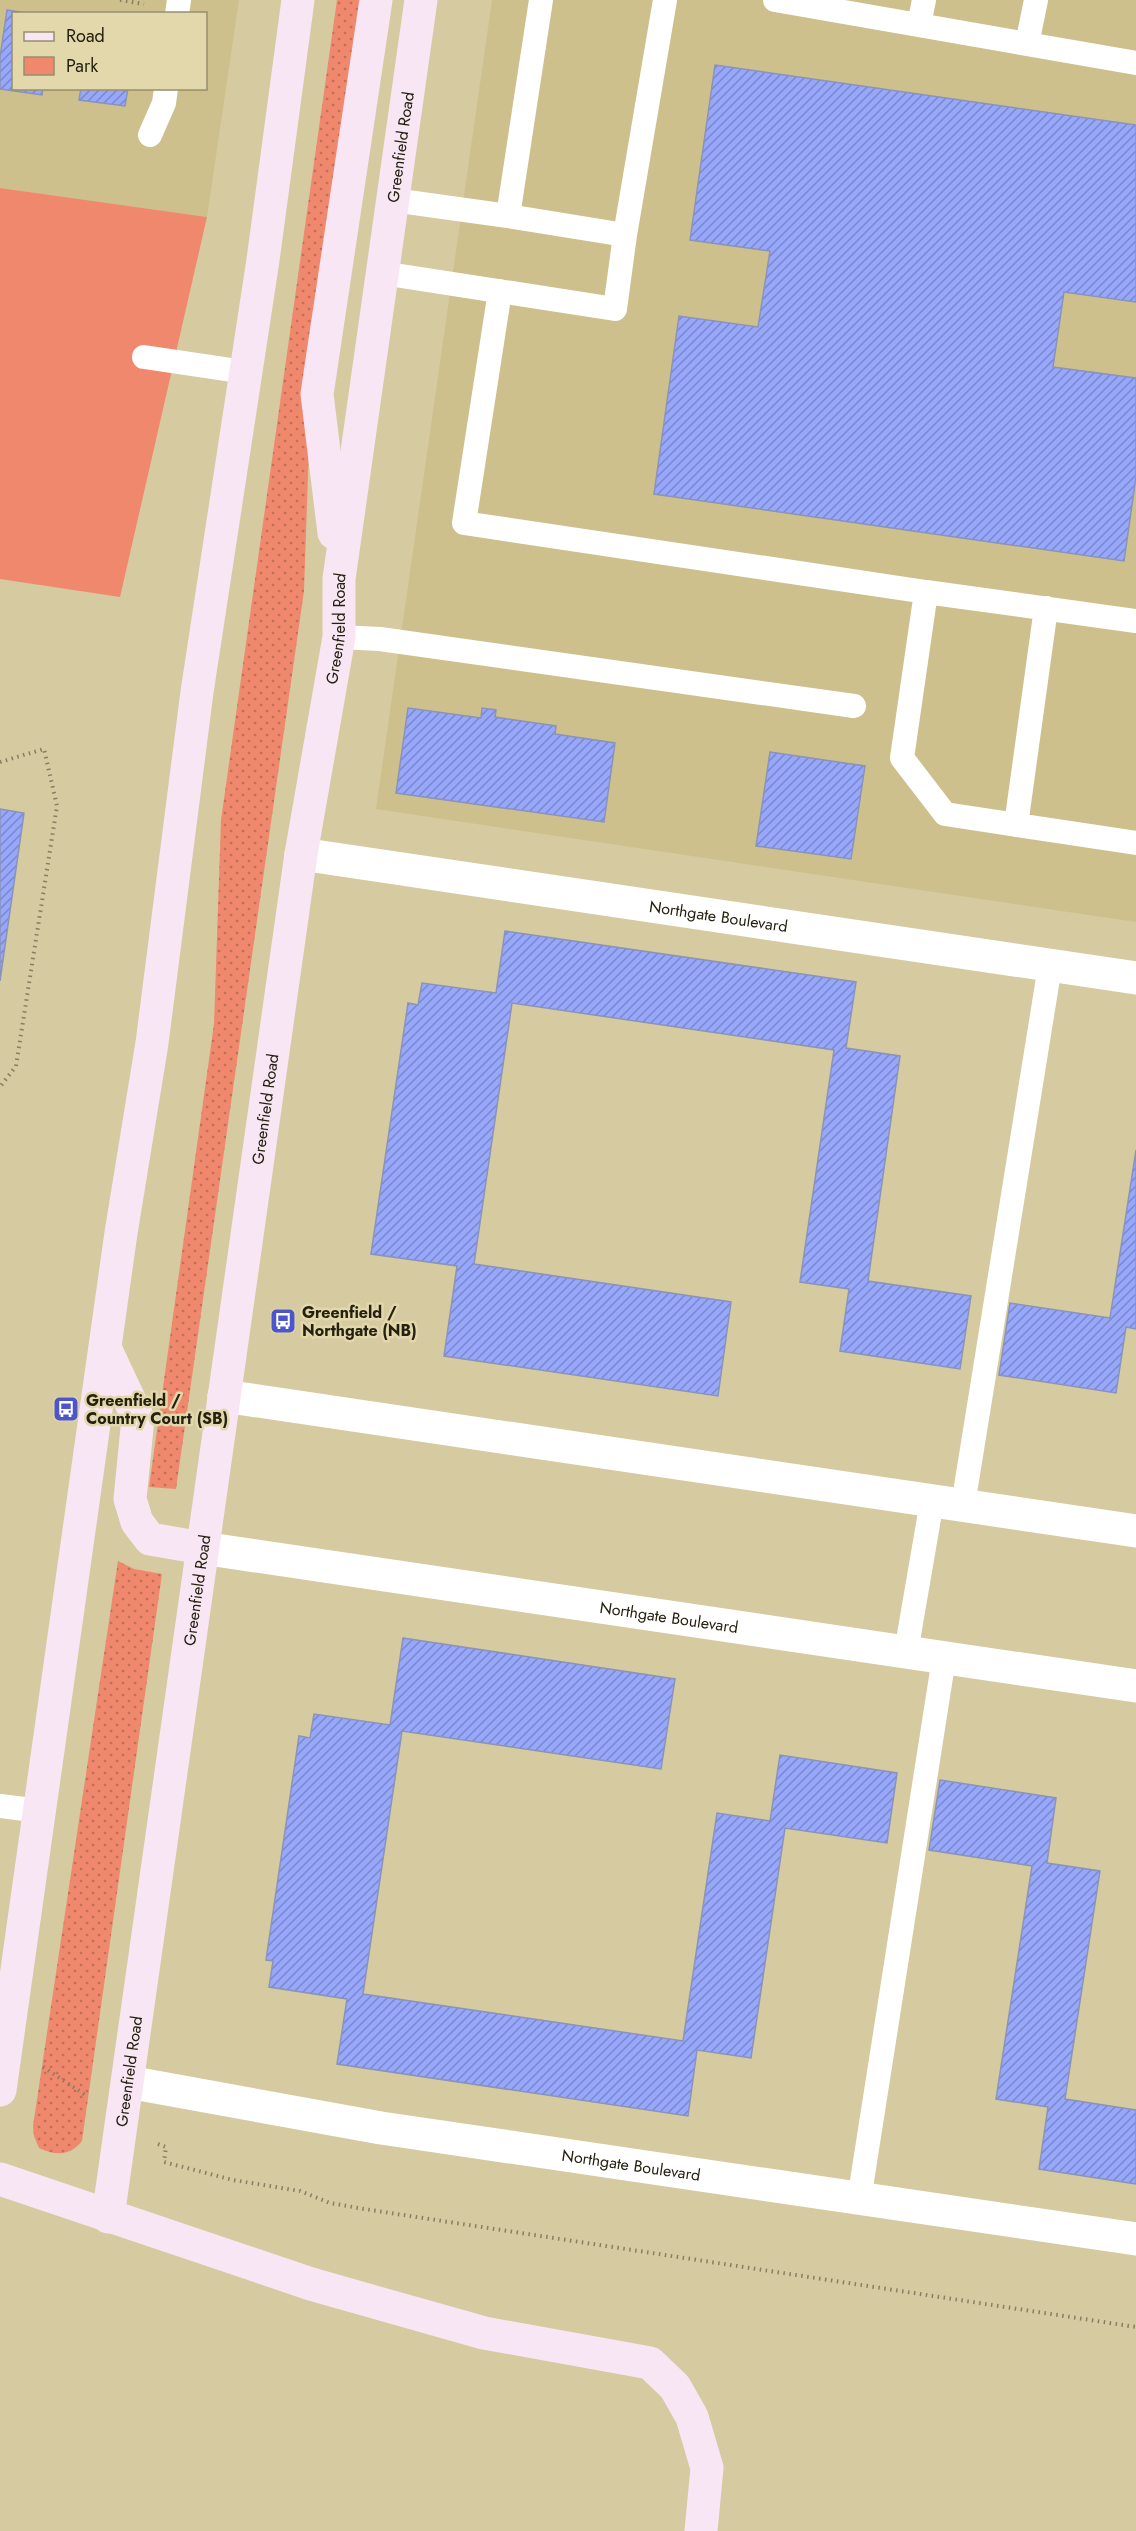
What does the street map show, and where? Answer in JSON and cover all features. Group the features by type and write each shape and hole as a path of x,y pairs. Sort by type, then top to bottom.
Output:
{"main road":[{"path":"0,2090 121,1233 152,1044 197,692 277,164 298,0"},
{"path":"339,579 317,394 376,0"},
{"name":"Greenfield Road","path":"108,2217 301,854 339,637 339,579 421,0"},
{"path":"106,1350 138,1418 130,1498 137,1522 150,1539 202,1548"},
{"path":"0,2179 311,2284 484,2333 650,2363 675,2387 692,2416 706,2468 701,2529"}],"street":[{"name":"Northgate Boulevard","path":"301,854 1136,978"},
{"path":"224,1396 1136,1531"},
{"name":"Northgate Boulevard","path":"202,1548 1136,1686"},
{"name":"Northgate Boulevard","path":"128,2082 381,2128 1136,2239"}],"lane":[{"path":"508,216 541,0"},
{"path":"382,273 615,309 664,0"},
{"path":"775,0 1136,63"},
{"path":"919,25 924,0"},
{"path":"1027,44 1036,0"},
{"path":"150,135 164,103 166,90"},
{"path":"393,200 625,235"},
{"path":"500,291 464,523 1136,621"},
{"path":"144,357 245,372"},
{"path":"926,592 902,758 945,814 1136,843"},
{"path":"1016,825 1046,608"},
{"path":"339,637 380,639 854,706"},
{"path":"906,1652 948,1503 1050,966"},
{"path":"859,2200 944,1658"},
{"path":"0,1806 40,1811"}],"path":[{"path":"120,0 152,5"},
{"path":"0,762 45,748 57,806 16,1066 0,1088"},
{"path":"42,2066 91,2098"},
{"path":"166,2147 164,2162 233,2180 300,2192 330,2203 1136,2327"}],"shaded area":[{"path":"0,0 239,0 207,217 0,188"},
{"path":"492,0 1136,0 1136,922 376,809"}],"green space":[{"path":"337,0 364,0 311,387 304,591 176,1489 149,1487 214,1024 221,820"},
{"path":"0,188 207,217 120,597 0,579"},
{"path":"118,1561 134,1569 162,1574 82,2141 73,2150 57,2153 39,2148 33,2126"}],"building":[{"path":"7,10 20,12 12,12 12,90 43,90 42,95 0,89 0,57"},
{"path":"715,65 1136,125 1136,302 1064,292 1053,367 1136,378 1136,477 1124,561 654,494 679,316 758,327 770,251 690,240"},
{"path":"81,90 128,90 125,106 79,100"},
{"path":"408,708 481,718 482,708 496,710 495,717 556,726 555,734 615,743 604,822 396,793"},
{"path":"770,752 865,766 851,859 756,846"},
{"path":"0,809 24,813 0,981"},
{"path":"505,931 856,982 846,1048 900,1056 868,1281 971,1296 960,1369 840,1351 849,1289 800,1282 834,1050 512,1003 474,1264 731,1302 718,1396 444,1356 457,1266 371,1254 408,1003 418,1005 422,983 496,993"},
{"path":"1136,1150 1136,1329 1126,1327 1116,1393 999,1375 1010,1303 1110,1318"},
{"path":"403,1638 675,1679 661,1769 402,1731 363,1994 683,2041 717,1813 770,1821 780,1755 897,1773 887,1843 785,1828 751,2058 697,2050 688,2116 337,2064 347,1999 269,1987 273,1961 266,1960 299,1736 310,1738 314,1714 390,1725"},
{"path":"940,1780 1056,1798 1047,1863 1100,1871 1065,2099 1136,2110 1136,2184 1039,2169 1048,2107 996,2099 1032,1866 929,1850"}],"place":[{"name":"Greenfield / Northgate (NB)","path":"283,1321"},
{"name":"Greenfield / Country Court (SB)","path":"66,1409"}]}
